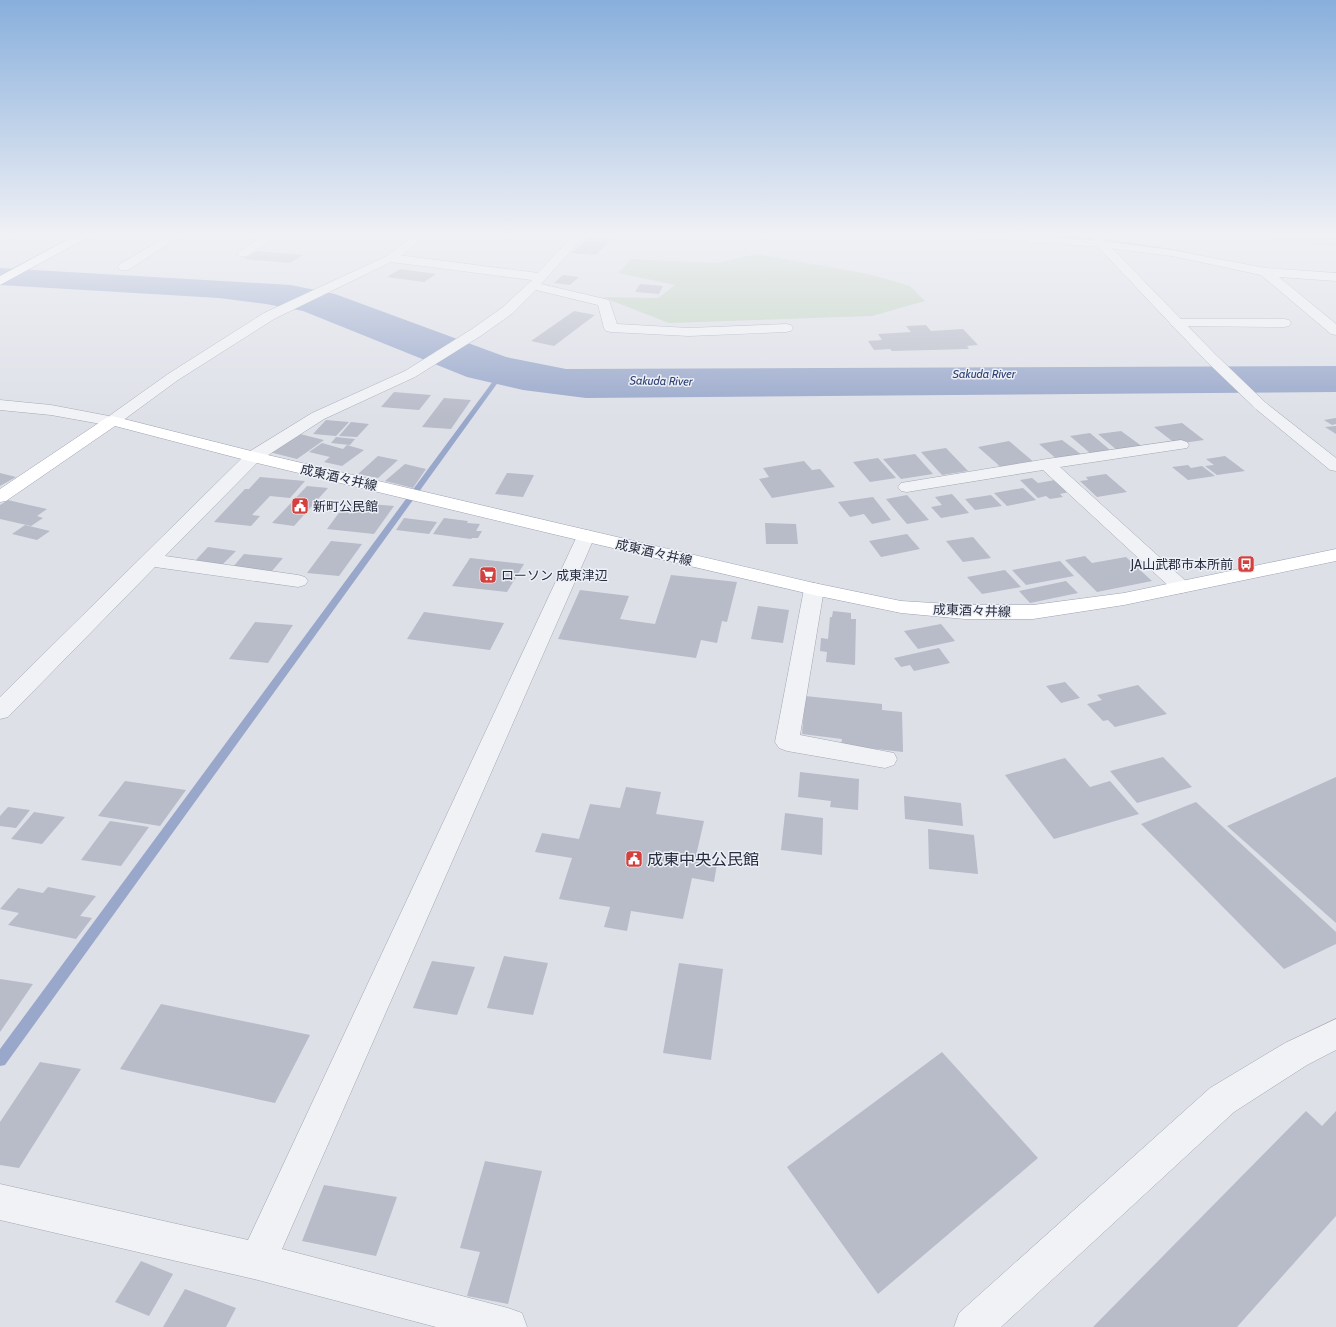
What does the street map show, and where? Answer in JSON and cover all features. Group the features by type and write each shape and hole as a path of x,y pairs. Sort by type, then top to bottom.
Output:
{"main road":[{"name":"成東酒々井線","path":"112,421 253,457 586,536 814,589 901,607 973,612 1033,612 1124,598 1336,555"},
{"path":"0,497 112,421"}],"street":[{"path":"0,405 51,410 112,421 173,377 269,316 313,296"},
{"path":"0,711 253,457 318,416 410,374 477,332 508,310 523,296"},
{"path":"579,296 604,304 611,328 690,332 786,328"},
{"path":"1152,296 1210,357 1261,406 1336,466"},
{"path":"1294,296 1336,331"},
{"path":"1177,323 1284,322"},
{"path":"907,487 1046,464 1181,445"},
{"path":"1046,464 1181,587"},
{"path":"258,1261 586,536"},
{"path":"150,560 298,581"},
{"path":"814,589 787,742 885,759"},
{"path":"973,1327 1222,1100 1296,1054 1336,1034"},
{"path":"0,1202 258,1261 508,1327"}],"green space":[{"path":"661,296 920,296 925,301 872,316 669,323 602,297 658,298"}],"water":[{"name":"Sakuda River","path":"184,296 340,296 506,357 566,369 1336,366 1336,392 586,398 523,390 467,377 303,311 266,304 219,298"}],"building":[{"path":"574,311 595,315 554,346 531,341"},
{"path":"926,325 931,331 963,329 978,345 967,346 969,349 892,351 890,349 874,350 868,341 882,340 878,334 911,332 906,326"},
{"path":"394,392 431,395 419,410 381,407"},
{"path":"444,398 471,400 451,429 422,427"},
{"path":"1336,418 1336,424 1332,425 1324,420"},
{"path":"326,420 349,422 336,436 313,434"},
{"path":"351,422 369,424 357,437 339,436"},
{"path":"1182,423 1204,440 1176,444 1154,427"},
{"path":"1336,426 1336,434 1325,427"},
{"path":"1121,431 1143,447 1118,451 1098,434"},
{"path":"296,433 324,440 297,459 269,452"},
{"path":"1090,433 1110,450 1090,453 1070,436"},
{"path":"336,437 355,439 350,445 331,443"},
{"path":"1062,440 1082,455 1058,460 1039,444"},
{"path":"1009,441 1035,463 1003,469 978,447"},
{"path":"322,443 343,449 347,445 364,450 342,466 324,462 330,457 309,452"},
{"path":"946,448 968,471 942,475 921,452"},
{"path":"915,454 933,474 901,479 883,459"},
{"path":"378,456 398,460 378,478 358,474"},
{"path":"1225,456 1245,471 1217,475 1205,466 1214,465 1206,459"},
{"path":"878,458 896,478 870,482 853,462"},
{"path":"804,461 812,470 820,469 835,487 772,498 759,479 769,477 763,468"},
{"path":"405,464 426,469 413,488 385,481"},
{"path":"1188,465 1191,468 1202,466 1215,476 1188,480 1172,467"},
{"path":"0,473 16,477 0,486"},
{"path":"507,473 534,475 523,497 495,494"},
{"path":"1106,474 1127,492 1097,497 1080,481 1088,480 1086,477"},
{"path":"260,477 305,481 290,498 270,496 252,515 260,516 251,526 214,522 245,489 249,489"},
{"path":"1032,478 1038,483 1055,480 1069,492 1060,494 1063,497 1050,499 1046,496 1038,498 1020,480"},
{"name":"新町公民館","path":"307,486 328,488 294,526 272,523"},
{"path":"1023,488 1036,500 1007,506 994,493"},
{"path":"952,494 969,513 941,518 931,507 942,505 935,497"},
{"path":"907,495 929,520 907,524 886,499"},
{"path":"991,495 1002,506 975,510 965,499"},
{"path":"873,497 891,520 872,524 864,514 850,517 838,502"},
{"path":"8,500 47,509 37,516 43,518 31,526 0,519 0,505"},
{"path":"347,502 394,506 374,534 327,529"},
{"path":"404,518 437,522 429,534 396,530"},
{"path":"444,518 480,524 476,531 482,531 478,538 471,539 433,534"},
{"path":"765,523 796,524 798,544 766,544"},
{"path":"25,525 50,531 37,540 12,534"},
{"path":"907,534 920,549 881,557 869,541"},
{"path":"973,537 991,558 963,562 946,541"},
{"path":"331,541 362,544 339,576 307,573"},
{"path":"208,547 236,551 222,565 194,562"},
{"path":"244,554 283,558 272,571 233,567"},
{"path":"1085,556 1092,563 1126,557 1152,581 1097,592 1065,560"},
{"name":"ローソン 成東津辺","path":"470,558 524,564 507,592 452,586"},
{"path":"1060,561 1074,576 1026,585 1012,570"},
{"path":"1005,570 1021,587 982,594 967,577"},
{"path":"671,575 737,582 727,622 722,621 717,643 701,640 696,658 558,639 580,590 629,596 620,619 655,624"},
{"path":"1066,581 1078,593 1030,603 1019,591"},
{"path":"758,606 789,610 783,643 751,639"},
{"path":"833,611 851,613 851,619 856,619 855,665 826,662 827,652 820,651 821,638 828,639 830,617 832,617"},
{"path":"424,612 504,623 490,650 407,639"},
{"path":"255,622 293,625 268,663 229,659"},
{"path":"941,624 955,641 918,649 904,631"},
{"path":"939,648 950,663 914,671 910,665 901,667 894,658"},
{"path":"1065,682 1080,698 1061,703 1046,686"},
{"path":"1138,685 1167,714 1115,727 1108,720 1103,721 1087,704 1102,700 1097,695"},
{"path":"805,696 882,704 882,710 902,712 903,752 841,745 842,739 802,734"},
{"path":"1163,757 1192,787 1137,803 1110,771"},
{"path":"1065,758 1090,787 1110,781 1139,814 1054,839 1005,775"},
{"path":"800,772 859,779 858,810 830,807 831,801 798,797"},
{"path":"1336,777 1336,923 1227,826"},
{"path":"125,781 186,790 160,826 98,816"},
{"name":"成東中央公民館","path":"626,787 661,792 656,814 704,821 695,860 717,864 714,882 692,878 683,919 631,911 627,931 604,927 610,907 559,899 572,858 535,852 542,833 579,839 590,804 620,808"},
{"path":"904,796 961,803 963,826 905,819"},
{"path":"1196,802 1336,932 1336,944 1284,969 1141,824"},
{"path":"8,807 30,810 16,828 0,826 0,816"},
{"path":"34,812 65,817 42,844 11,839"},
{"path":"785,813 823,818 822,855 781,850"},
{"path":"110,821 149,827 121,866 81,860"},
{"path":"928,829 974,835 978,874 929,869"},
{"path":"48,887 96,896 80,916 92,918 76,939 8,925 19,913 0,909 18,888 43,893"},
{"path":"504,956 548,963 533,1015 487,1008"},
{"path":"432,961 475,967 457,1015 413,1008"},
{"path":"679,963 723,969 711,1060 663,1053"},
{"path":"0,979 33,984 0,1032"},
{"path":"161,1004 310,1035 275,1103 120,1069"},
{"path":"942,1052 1038,1158 878,1294 787,1167"},
{"path":"40,1062 81,1069 19,1168 0,1165 0,1122"},
{"path":"1306,1111 1322,1126 1336,1111 1336,1216 1237,1327 1093,1327"},
{"path":"485,1161 542,1171 508,1304 467,1296 480,1252 460,1248"},
{"path":"324,1185 397,1197 376,1256 302,1241"},
{"path":"141,1261 173,1274 149,1316 115,1302"},
{"path":"185,1289 236,1308 226,1327 163,1327"}],"waterway":[{"path":"0,1060 501,374"}],"place":[{"name":"新町公民館","path":"300,506"},
{"name":"JA山武郡市本所前","path":"1246,564"},
{"name":"ローソン 成東津辺","path":"488,575"},
{"name":"成東中央公民館","path":"634,859"}]}
